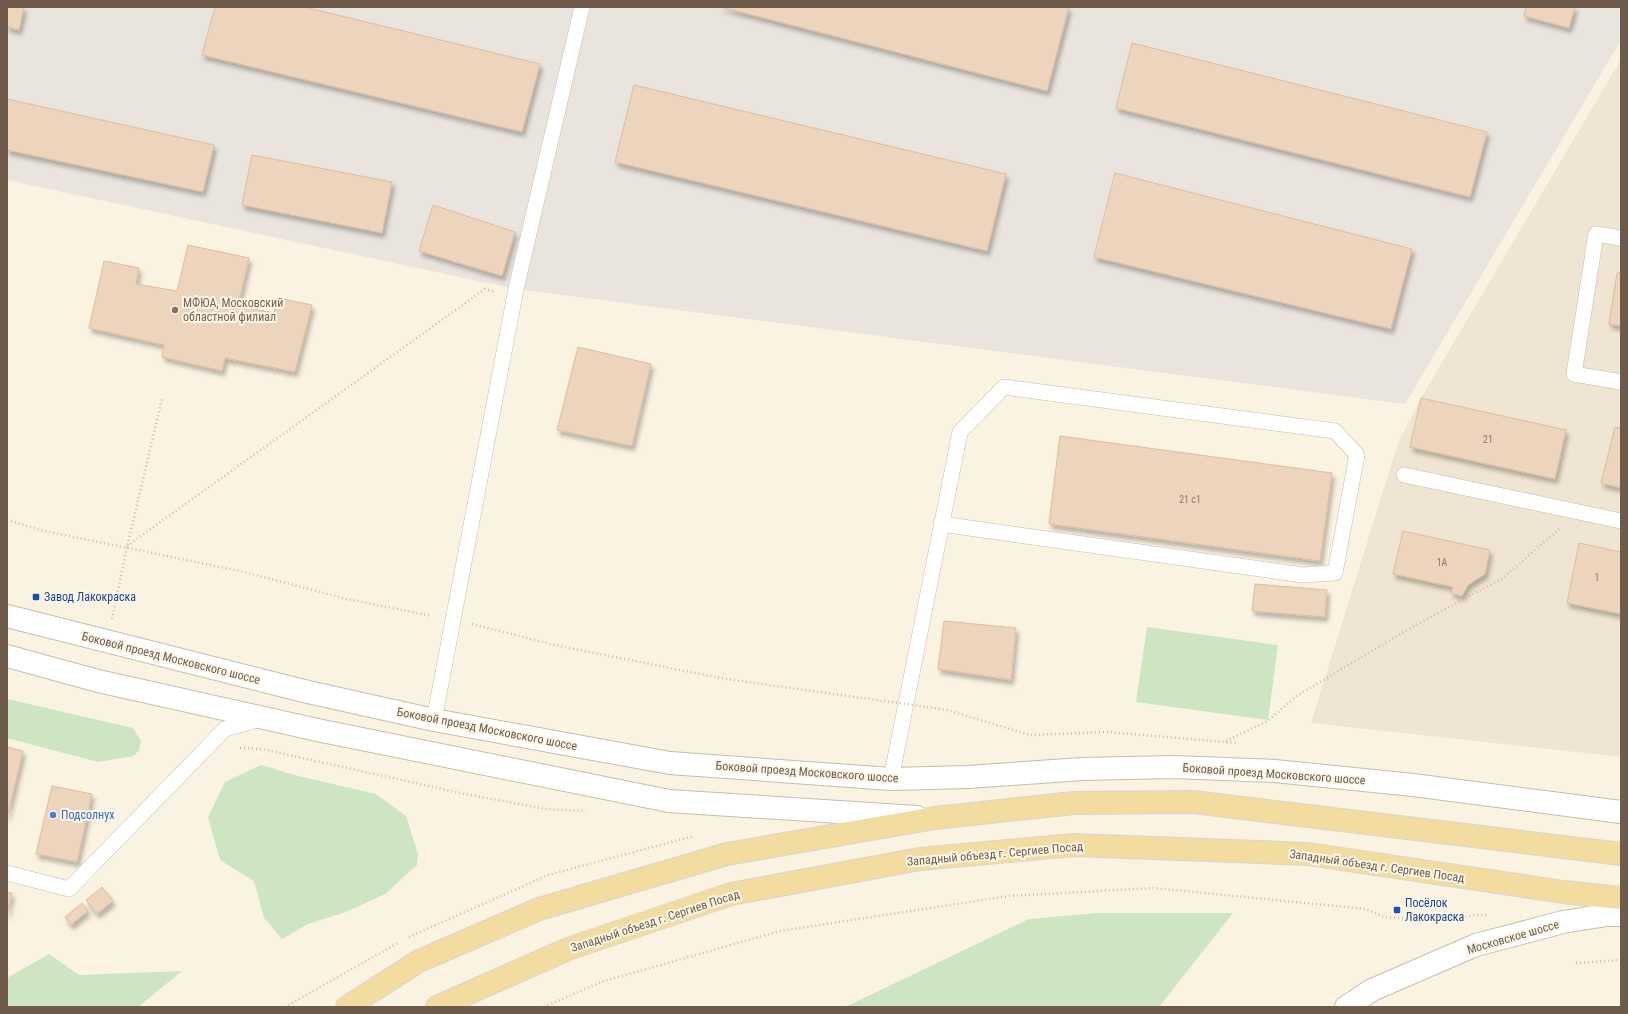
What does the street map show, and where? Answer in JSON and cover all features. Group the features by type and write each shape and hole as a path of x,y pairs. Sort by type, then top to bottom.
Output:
{"main road":[{"path":"347,1007 419,961 539,910 727,854 935,818 1074,803 1193,802 1621,854"},
{"name":"Западный объезд г. Сергиев Посад","path":"437,1007 568,949 731,894 920,859 1036,848 1074,845 1308,854 1563,892 1621,898"}],"street":[{"name":"Боковой проезд Московского шоссе","path":"7,616 108,643 308,692 434,720 670,763 891,779 968,777 1082,769 1188,768 1275,771 1406,784 1621,812"},
{"path":"7,656 98,681 264,718 436,755 669,801 935,818"},
{"name":"Московское шоссе","path":"1346,1007 1372,990 1476,945 1563,922 1607,915 1621,915"}],"lane":[{"path":"434,720 515,296 582,7"},
{"path":"1621,238 1596,234 1574,374 1621,382"},
{"path":"891,779 941,524 960,432 1004,387 1335,431 1356,455 1335,573 1303,575 941,524"},
{"path":"1404,475 1621,521"},
{"path":"7,873 70,889 225,729 264,718"}],"path":[{"path":"127,547 485,289 515,296"},
{"path":"108,643 127,547 162,399"},
{"path":"1225,742 1268,721 1295,697 1407,630 1503,578 1579,512"},
{"path":"884,701 927,707"},
{"path":"203,752 225,748 262,749 460,793 546,809 594,812"},
{"path":"544,1007 601,982 780,931 1009,896 1153,888 1366,909 1384,917 1449,921 1472,915 1488,915"},
{"path":"1576,963 1621,960"}],"shaded area":[{"path":"7,7 1621,7 1621,40 1405,404 516,289 7,180"},
{"path":"1621,59 1621,757 1311,723 1398,443 1421,398"}],"green space":[{"path":"1147,627 1278,645 1268,720 1136,702"},
{"path":"7,699 133,728 141,741 139,750 134,756 98,762 7,738"},
{"path":"261,765 298,776 376,794 406,816 418,854 417,865 385,894 346,912 308,924 282,939 264,918 254,881 220,860 208,817 225,782"},
{"path":"1097,913 1233,913 1159,1007 845,1007 1029,919"},
{"path":"49,954 79,975 182,971 138,1007 7,1007 7,978"}],"building":[{"path":"7,7 24,7 19,30 7,27"},
{"path":"215,7 304,7 540,64 522,132 202,55"},
{"path":"721,7 1069,7 1047,91"},
{"path":"1526,7 1575,7 1569,28 1524,16"},
{"path":"1132,43 1487,132 1470,197 1116,108"},
{"path":"634,85 1006,174 987,251 615,162"},
{"path":"7,99 214,145 203,192 7,150"},
{"path":"252,155 392,182 382,233 242,205"},
{"path":"1115,173 1412,249 1391,329 1094,257"},
{"path":"433,205 515,232 502,276 419,251"},
{"name":"МФЮА, Московский областной филиал","path":"188,245 249,258 238,306 274,313 278,298 312,305 295,372 225,358 222,371 162,357 164,345 89,328 104,261 139,268 136,284 177,291"},
{"path":"1617,273 1621,273 1621,326 1609,324"},
{"path":"578,347 651,364 632,446 557,430"},
{"path":"1421,398 1566,430 1555,479 1410,447"},
{"path":"1615,427 1621,428 1621,488 1601,483"},
{"path":"1060,436 1332,473 1320,561 1049,524"},
{"path":"1403,531 1490,550 1485,574 1468,585 1462,596 1451,593 1453,587 1393,574"},
{"path":"1579,543 1621,552 1621,614 1567,603"},
{"path":"1255,584 1327,590 1325,617 1252,611"},
{"path":"944,621 1016,628 1011,680 938,669"},
{"path":"7,747 23,751 7,818"},
{"path":"52,786 92,794 77,862 36,854"},
{"path":"102,887 113,901 97,914 86,900"},
{"path":"7,892 12,893 7,915"},
{"path":"82,903 88,911 71,925 65,917"}],"place":[{"name":"МФЮА, Московский областной филиал","path":"175,310"},
{"name":"Завод Лакокраска","path":"36,597"},
{"name":"Подсолнух","path":"53,815"},
{"name":"Посёлок Лакокраска","path":"1397,910"}]}
